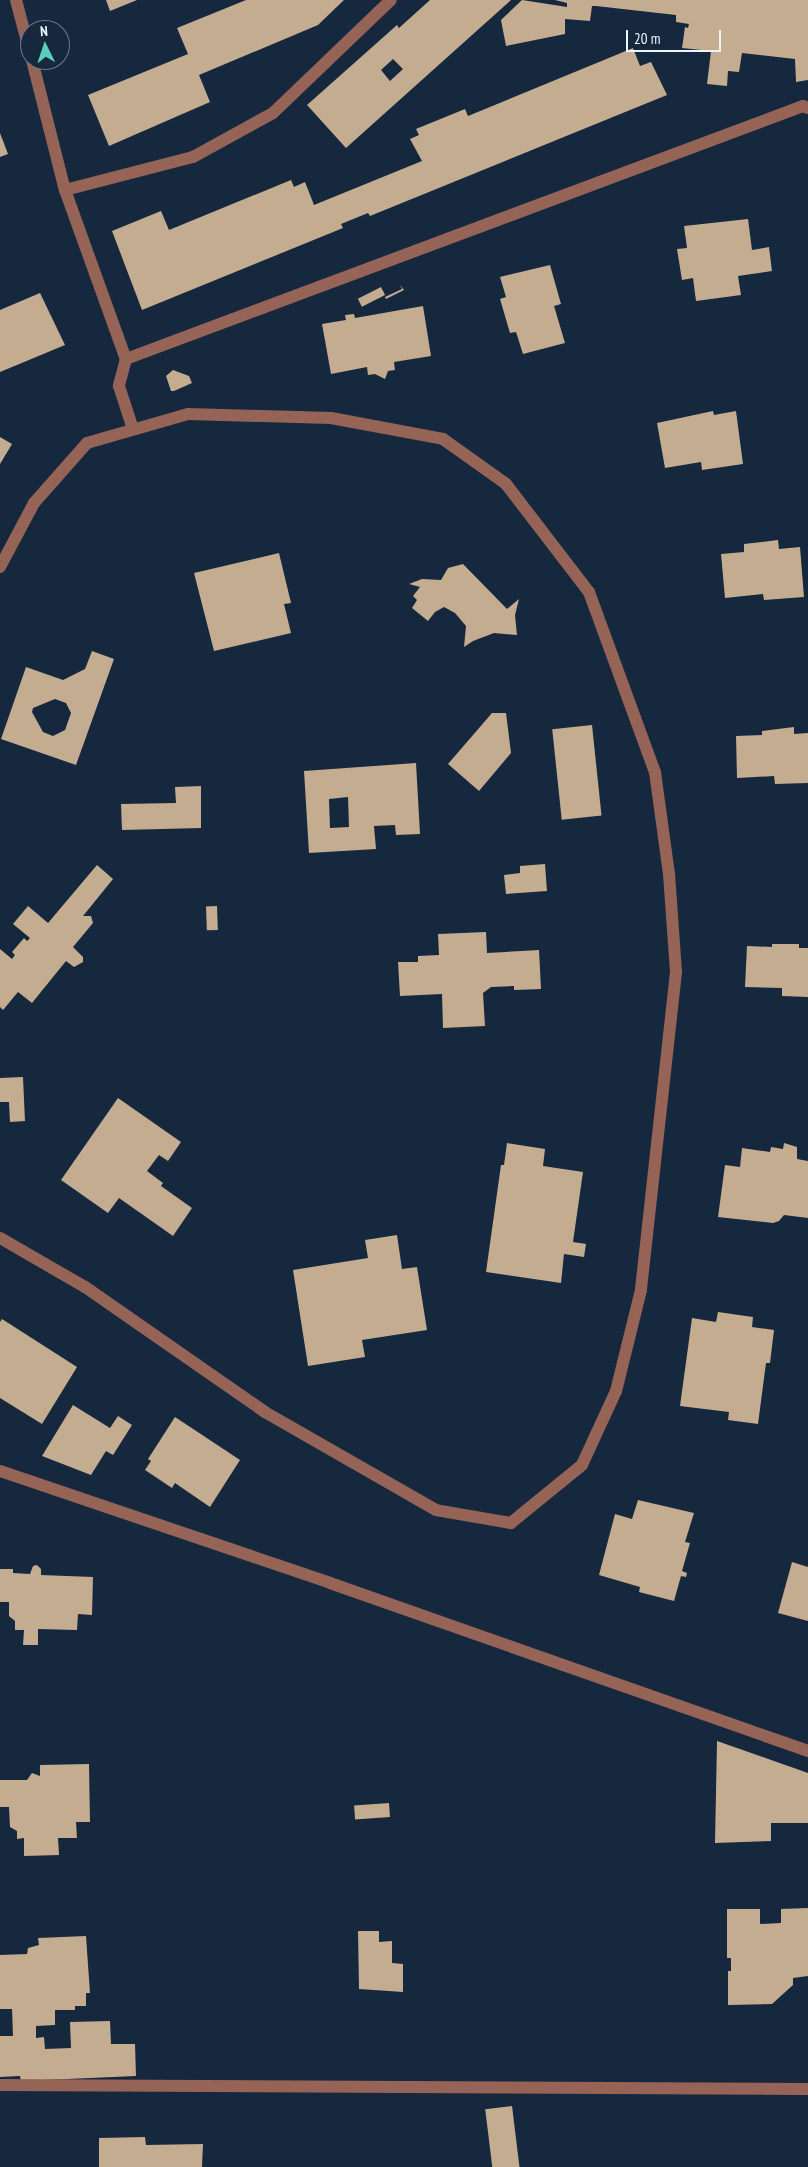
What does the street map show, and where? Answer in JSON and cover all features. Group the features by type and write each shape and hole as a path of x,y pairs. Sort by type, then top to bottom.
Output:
{"street":[{"path":"16,0 21,20"},
{"path":"65,190 193,157 273,113 391,0"},
{"path":"35,70 65,190 126,359 119,386 133,430"},
{"path":"126,359 803,106 808,108"},
{"path":"0,567 34,503 87,443 188,414 331,418 443,439 506,484 589,592 655,772 669,874 676,972 641,1290 616,1391 582,1465 511,1523 436,1510 265,1412 86,1287 0,1238"},
{"path":"0,1471 330,1583 808,1751"},
{"path":"0,2085 808,2089"}],"building":[{"path":"106,0 137,0 110,11"},
{"path":"246,0 344,0 318,25 199,75 210,102 109,146 88,95 188,54 177,28"},
{"path":"430,0 511,0 346,148 307,105 397,25 399,28","holes":["393,59 403,69 390,81 381,70"]},
{"path":"522,0 567,7 567,3 555,0 808,0 808,80 796,82 795,59 742,53 739,72 728,71 727,86 707,84 711,51 682,48 685,27 688,28 689,24 676,22 676,15 592,6 590,21 565,19 565,34 506,46 501,20"},
{"path":"633,48 640,66 651,62 667,95 370,216 368,213 341,224 343,228 142,310 112,231 161,211 169,230 291,180 294,187 305,182 314,205 422,161 410,139 419,135 416,129 465,109 468,116"},
{"path":"0,133 8,154 0,157"},
{"path":"748,219 752,250 769,247 772,271 738,276 741,295 696,301 693,278 682,280 677,249 687,248 684,226"},
{"path":"550,265 561,304 554,306 565,343 523,354 516,332 510,333 500,299 506,297 500,277"},
{"path":"400,285 404,290 386,299 385,297 402,289"},
{"path":"381,287 385,295 362,307 358,299"},
{"path":"40,293 65,345 0,372 0,310"},
{"path":"423,306 431,356 394,362 395,370 388,371 385,379 375,374 368,375 367,367 331,374 322,324 346,320 345,315 354,314 355,318"},
{"path":"173,370 189,376 192,383 171,391 166,376"},
{"path":"713,411 714,415 736,411 743,464 702,470 701,462 665,468 657,423"},
{"path":"0,437 12,444 0,464"},
{"path":"778,540 779,549 800,547 804,597 764,600 763,594 725,598 721,554 744,552 744,544"},
{"path":"279,553 291,603 284,604 291,633 214,651 194,573"},
{"path":"463,564 507,609 519,599 515,615 517,635 494,633 473,641 464,647 466,626 455,613 444,607 435,612 428,621 412,608 417,600 413,596 420,587 409,584 422,579 441,580 448,568"},
{"path":"92,651 114,659 76,765 1,739 26,667 63,680 85,669","holes":["55,699 66,703 71,713 65,730 53,736 43,732 32,712 33,708"]},
{"path":"492,713 506,713 511,753 479,791 448,764"},
{"path":"592,725 602,816 562,820 552,729"},
{"path":"794,727 794,734 808,733 808,783 775,784 774,776 737,778 736,736 762,735 762,731"},
{"path":"416,763 420,834 396,835 395,825 374,826 376,849 309,853 304,771","holes":["348,797 349,827 330,828 329,799"]},
{"path":"201,786 201,828 122,830 121,804 176,803 175,787"},
{"path":"545,864 547,891 506,894 504,875 520,873 520,866"},
{"path":"97,865 113,879 83,916 91,916 93,923 73,947 83,957 83,962 74,967 66,961 32,1003 18,992 3,1010 0,1007 0,949 12,959 15,955 12,952 24,938 27,941 30,938 13,924 28,906 48,923"},
{"path":"206,906 217,906 218,930 207,930"},
{"path":"486,932 487,953 539,950 541,989 514,990 514,986 491,987 483,993 485,1026 443,1028 442,994 400,996 398,962 418,962 418,956 439,955 438,934"},
{"path":"772,944 799,944 799,948 808,948 808,997 782,996 782,988 745,987 747,946 772,947"},
{"path":"23,1077 25,1121 10,1122 9,1102 0,1102 0,1078"},
{"path":"118,1098 181,1142 168,1161 159,1155 147,1171 163,1183 161,1186 192,1208 173,1236 119,1198 108,1213 61,1180"},
{"path":"507,1143 545,1149 543,1166 583,1172 573,1242 586,1244 584,1257 564,1254 561,1283 486,1272 501,1165 504,1165"},
{"path":"784,1143 797,1147 797,1159 808,1161 808,1218 784,1215 779,1221 773,1223 718,1217 725,1165 740,1167 742,1148 770,1152 771,1147 783,1149"},
{"path":"397,1235 402,1269 417,1267 427,1330 362,1340 365,1357 308,1366 293,1270 368,1258 365,1240"},
{"path":"718,1312 753,1317 752,1327 774,1330 770,1363 766,1363 758,1424 728,1420 729,1412 680,1406 692,1318 716,1322"},
{"path":"2,1319 77,1367 42,1424 0,1398 0,1322"},
{"path":"73,1405 110,1428 118,1416 132,1425 113,1455 106,1451 91,1475 42,1456"},
{"path":"175,1417 240,1460 210,1507 175,1483 172,1488 145,1470 151,1461 148,1459"},
{"path":"638,1500 694,1513 685,1542 690,1543 682,1571 687,1573 686,1577 681,1576 674,1601 639,1592 640,1587 599,1575 615,1514 632,1519"},
{"path":"792,1562 808,1567 808,1621 778,1613"},
{"path":"37,1565 41,1569 41,1575 93,1577 92,1615 78,1614 77,1630 38,1629 38,1645 23,1645 24,1630 15,1630 15,1621 9,1616 9,1602 0,1602 0,1569 13,1569 13,1573 30,1574 33,1566"},
{"path":"717,1741 808,1773 808,1823 771,1823 771,1841 715,1843"},
{"path":"89,1764 90,1822 76,1822 77,1838 58,1838 59,1855 24,1856 24,1838 17,1839 17,1831 10,1827 9,1807 0,1807 0,1780 27,1780 32,1773 40,1776 40,1765"},
{"path":"389,1803 390,1817 355,1819 354,1805"},
{"path":"808,1908 808,1976 793,1978 793,1985 772,2004 728,2005 728,1971 731,1971 731,1958 727,1958 727,1909 760,1909 760,1924 781,1923 781,1909"},
{"path":"358,1931 379,1931 379,1942 392,1941 392,1963 403,1964 403,1992 359,1989"},
{"path":"86,1936 90,1993 86,1993 86,2006 75,2006 75,2010 55,2010 55,2025 36,2026 36,2038 44,2037 45,2049 71,2048 70,2022 110,2021 111,2044 135,2044 136,2076 21,2081 20,2076 0,2077 0,2036 13,2036 12,2009 0,2009 0,1955 27,1954 28,1948 39,1945 38,1938"},
{"path":"512,2106 519,2167 492,2167 485,2109"},
{"path":"145,2137 146,2145 203,2144 202,2167 99,2167 99,2138"}]}
